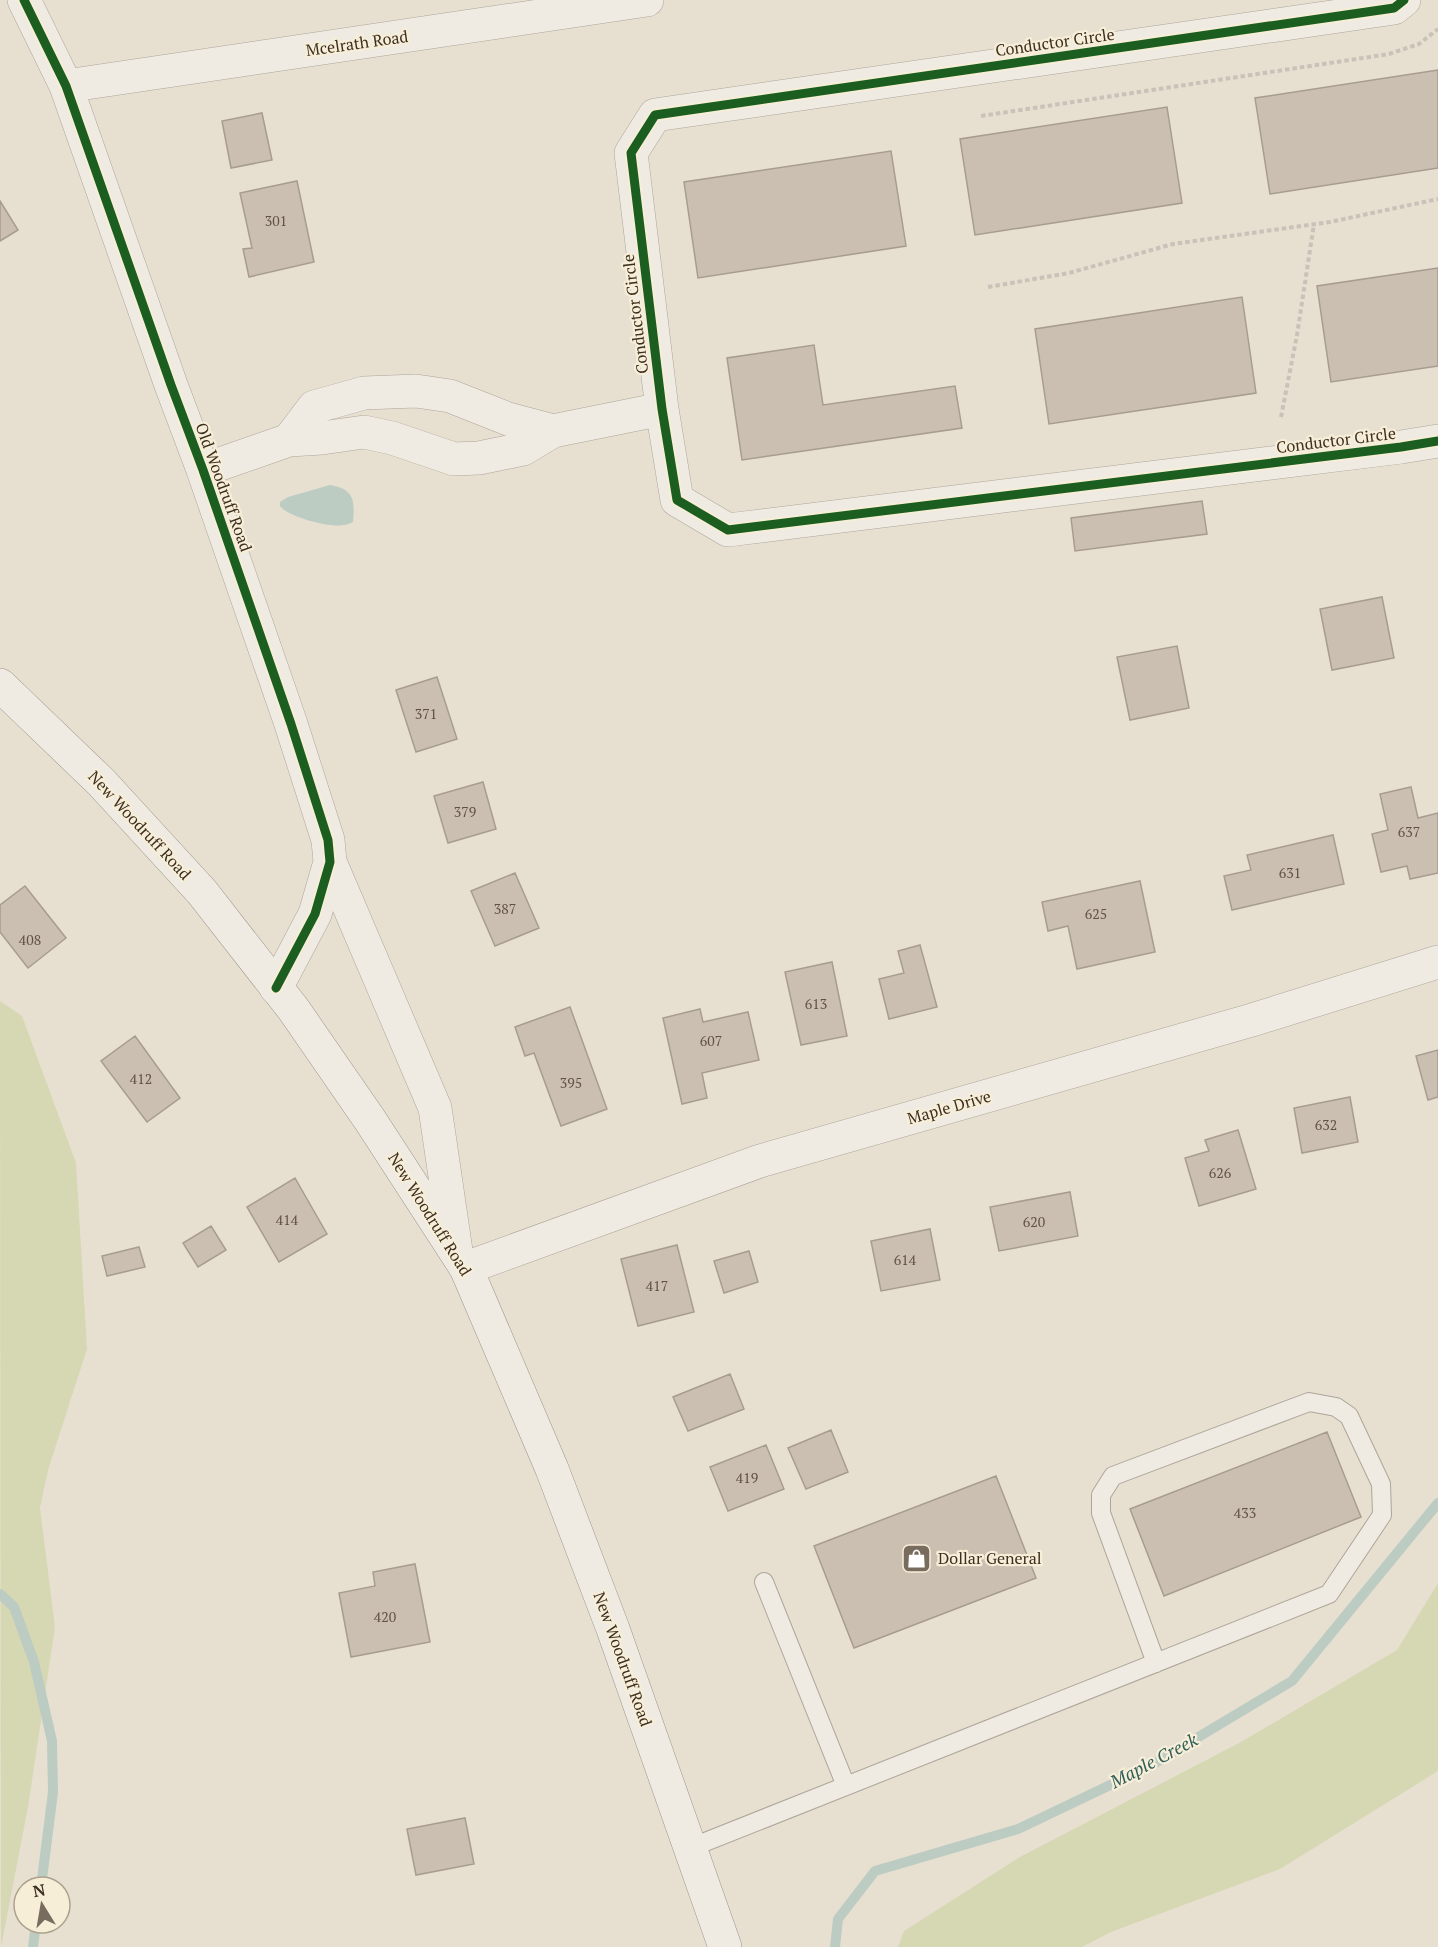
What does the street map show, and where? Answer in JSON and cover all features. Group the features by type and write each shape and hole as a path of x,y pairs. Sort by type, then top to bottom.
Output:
{"street":[{"name":"Old Woodruff Road","path":"24,0 66,86 203,470 291,724 328,840 330,862 315,914 276,988"},
{"name":"Conductor Circle","path":"1404,0 1394,8 655,115 631,153 662,409 677,501 728,530 1438,441"},
{"name":"Mcelrath Road","path":"66,86 636,1"},
{"path":"289,440 314,407 364,393 416,391 450,396 508,419 553,431"},
{"path":"203,470 289,440 364,432 392,438 454,459 480,458 523,449 553,431 662,409"},
{"name":"New Woodruff Road","path":"0,685 108,790 202,892 294,1010 370,1120 461,1260 552,1469 613,1629 725,1947"},
{"path":"330,862 435,1108 461,1260"},
{"name":"Maple Drive","path":"461,1260 760,1161 1252,1020 1438,962"}],"lane":[{"path":"690,1848 1156,1664 1329,1594 1382,1515 1381,1484 1349,1416 1336,1407 1309,1402 1113,1476 1101,1495 1101,1514 1156,1664"},
{"path":"764,1582 846,1786"}],"path":[{"path":"981,116 1389,54 1419,44 1438,29"},
{"path":"988,287 1069,273 1173,244 1314,224 1438,199"},
{"path":"1281,417 1297,335 1314,224"}],"green space":[{"path":"0,1001 22,1016 76,1163 87,1349 48,1470 40,1508 55,1627 28,1807 15,1875 12,1875 12,1890 1,1947"},
{"path":"1438,1583 1438,1771 1280,1869 1111,1932 1082,1947 898,1947 904,1931 1020,1857 1241,1742 1397,1650"}],"shaded area":[{"path":"330,485 344,489 351,497 354,508 353,522 346,525 319,523 300,518 280,506 280,502 288,497"}],"building":[{"path":"1438,70 1438,168 1270,194 1255,98"},
{"path":"1167,107 1182,203 975,235 960,139"},
{"path":"262,113 272,160 231,168 222,121"},
{"path":"891,151 906,246 698,278 684,182"},
{"path":"297,181 314,262 249,277 243,249 252,248 240,193"},
{"path":"0,201 18,230 0,241"},
{"path":"1438,268 1438,366 1331,382 1317,286"},
{"path":"1242,297 1256,393 1049,424 1035,329"},
{"path":"814,345 823,405 955,386 962,428 742,460 727,358"},
{"path":"1202,501 1207,534 1075,551 1071,518"},
{"path":"1382,597 1394,658 1332,670 1320,609"},
{"path":"1177,646 1189,708 1130,720 1117,657"},
{"path":"437,677 457,739 416,752 396,690"},
{"path":"483,782 496,829 448,843 434,796"},
{"path":"1411,787 1418,818 1438,813 1438,873 1410,879 1407,866 1381,872 1372,834 1388,830 1380,794"},
{"path":"1333,835 1344,884 1232,910 1224,876 1251,870 1247,855"},
{"path":"515,873 539,928 495,946 471,891"},
{"path":"1140,881 1155,952 1077,969 1068,926 1048,931 1042,902"},
{"path":"25,886 66,938 28,968 0,932 0,905"},
{"path":"920,945 937,1007 889,1019 879,979 904,973 898,951"},
{"path":"832,962 847,1036 801,1045 785,972"},
{"path":"570,1007 607,1109 561,1126 534,1053 525,1056 515,1027"},
{"path":"700,1009 703,1022 748,1012 759,1060 702,1073 707,1098 682,1104 663,1018"},
{"path":"135,1036 180,1098 147,1122 101,1061"},
{"path":"1438,1050 1438,1097 1428,1100 1416,1056"},
{"path":"1350,1097 1358,1142 1302,1153 1294,1108"},
{"path":"1238,1130 1256,1189 1199,1206 1185,1158 1209,1151 1205,1140"},
{"path":"295,1178 327,1234 279,1262 247,1207"},
{"path":"1070,1192 1078,1236 999,1251 990,1207"},
{"path":"211,1226 226,1250 198,1267 183,1243"},
{"path":"930,1229 940,1280 881,1291 871,1241"},
{"path":"677,1245 694,1312 638,1326 621,1259"},
{"path":"139,1247 145,1267 107,1276 102,1256"},
{"path":"749,1251 758,1282 724,1293 714,1261"},
{"path":"730,1374 744,1409 688,1431 673,1397"},
{"path":"831,1430 848,1472 806,1489 788,1448"},
{"path":"1327,1432 1361,1517 1164,1596 1130,1509"},
{"path":"766,1445 784,1489 728,1511 710,1467"},
{"path":"996,1476 1036,1578 854,1648 814,1546"},
{"path":"415,1564 430,1642 351,1657 339,1593 375,1586 373,1572"},
{"path":"465,1818 474,1864 416,1875 407,1829"}],"waterway":[{"name":"Maple Creek","path":"835,1947 838,1919 875,1871 1018,1829 1150,1766 1292,1681 1438,1503"},
{"path":"0,1594 14,1607 34,1662 52,1741 53,1792 43,1875"},
{"path":"33,1947 34,1935"}],"cycle path":[{"path":"24,0 66,86 203,470 291,724 328,840 330,862 315,914 276,988"},
{"path":"1404,0 1394,8 655,115 631,153 662,409 677,500 728,530 1438,441"}],"place":[{"name":"Dollar General","path":"917,1558"}]}
